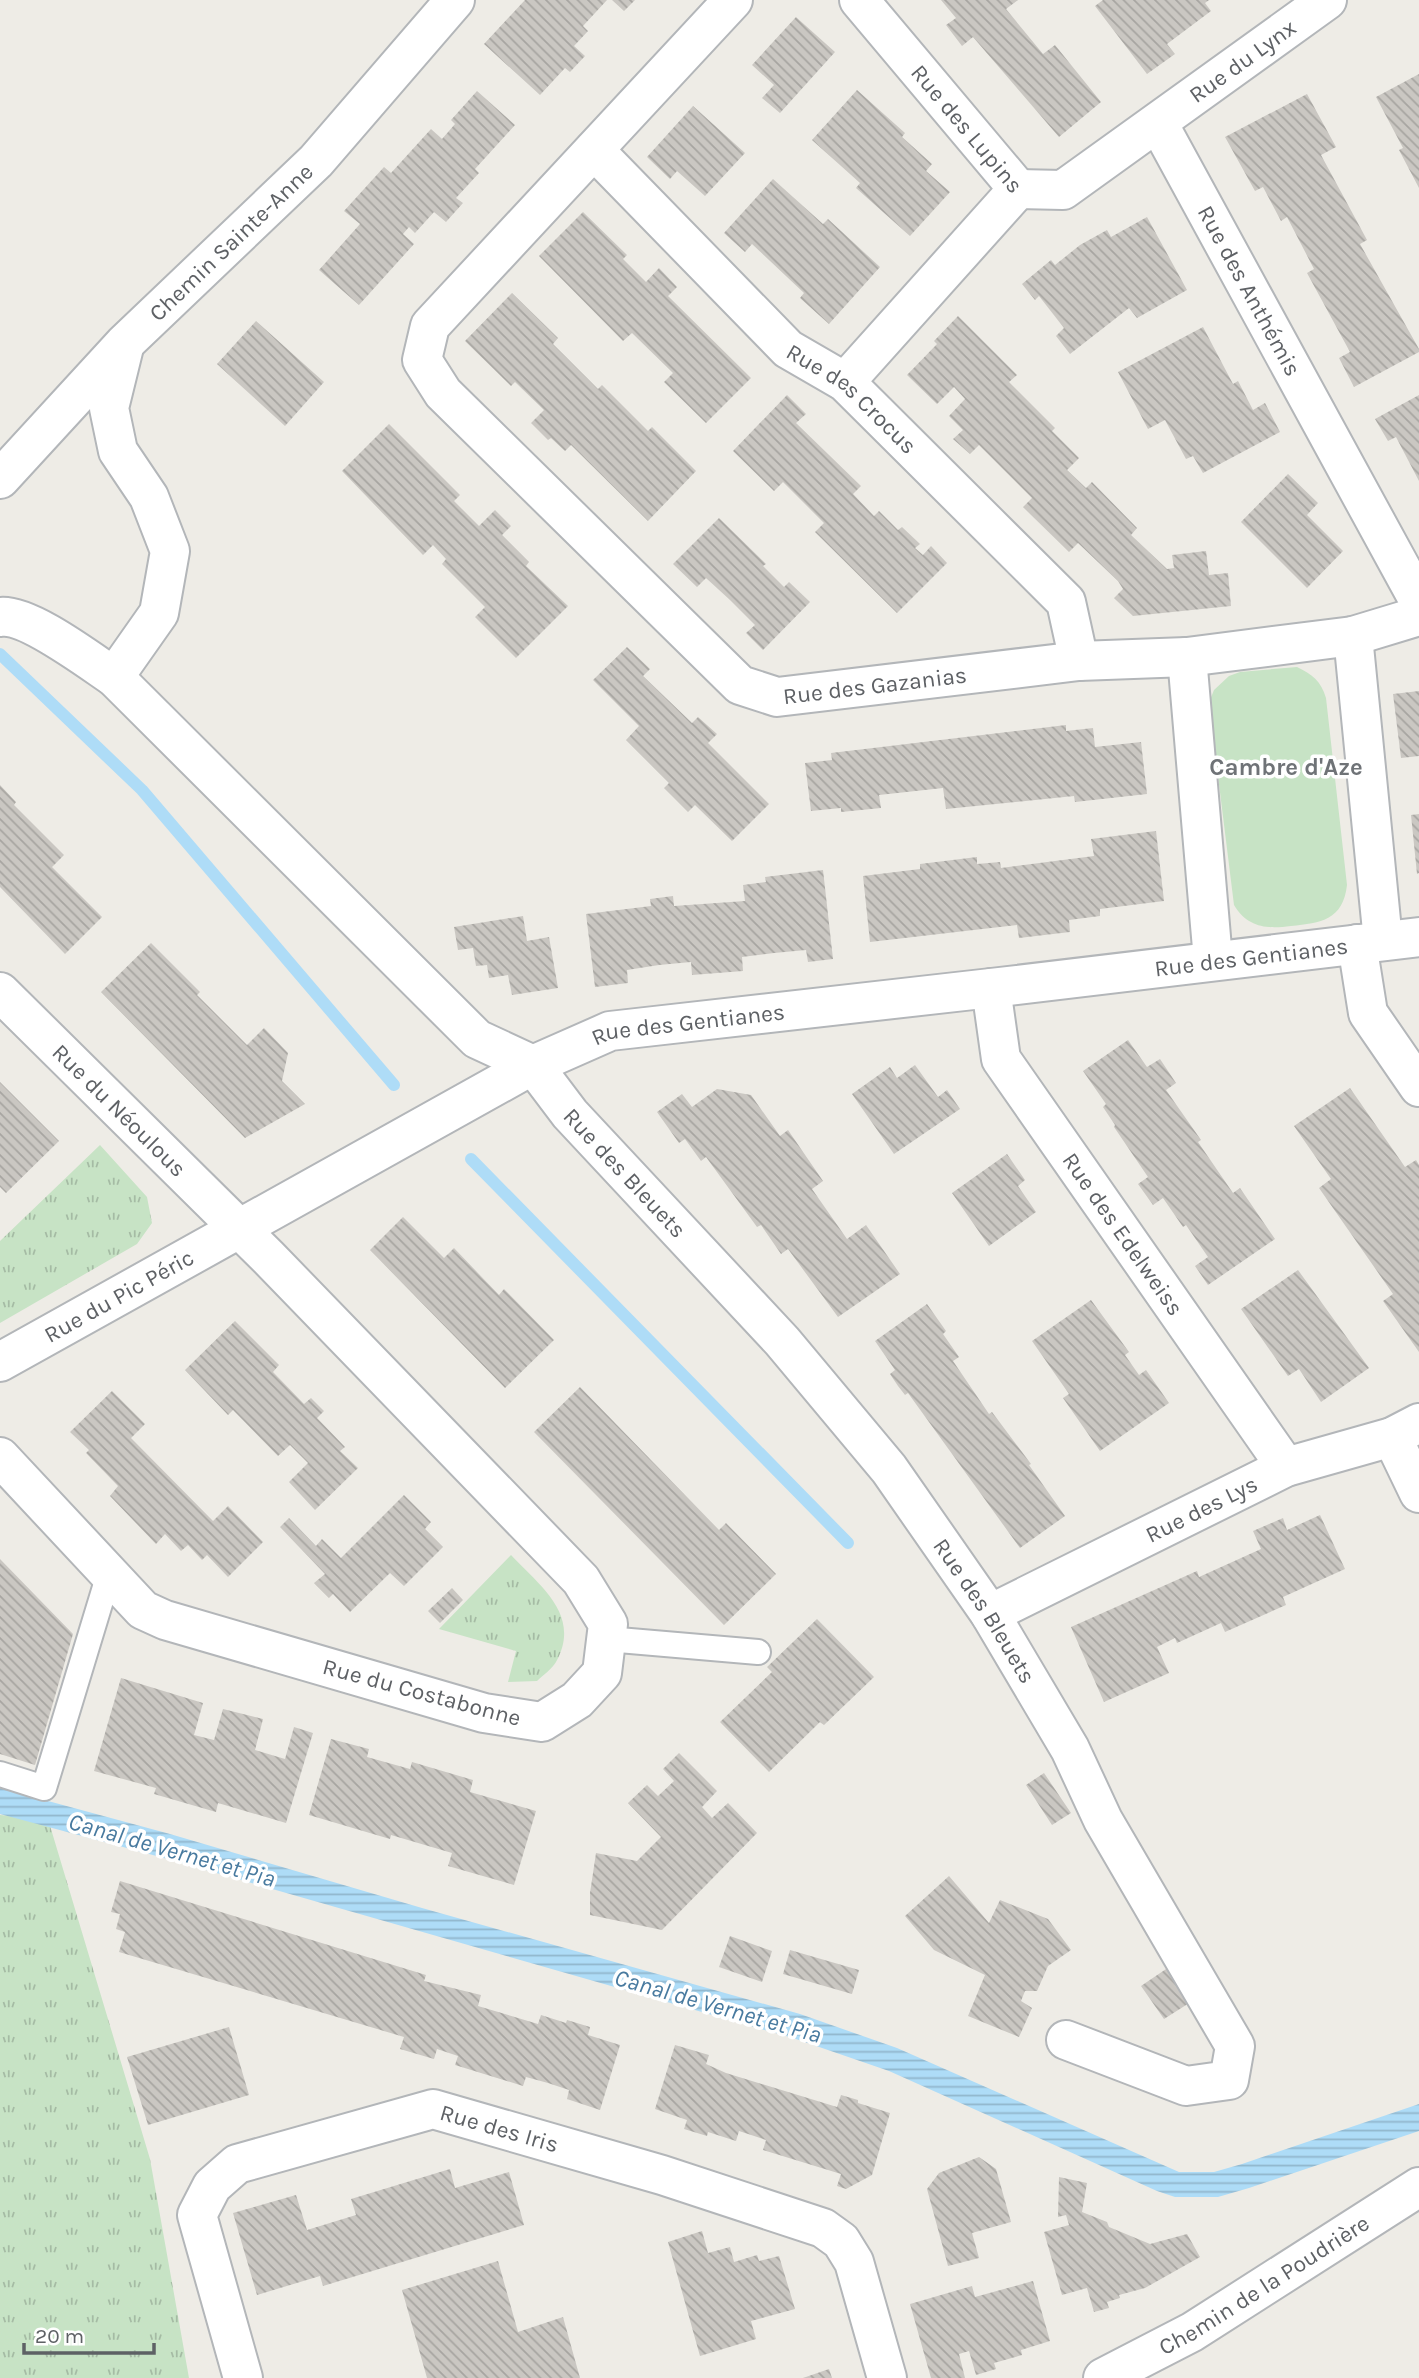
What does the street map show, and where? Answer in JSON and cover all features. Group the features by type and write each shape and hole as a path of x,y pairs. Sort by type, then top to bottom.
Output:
{"street":[{"name":"Chemin Sainte-Anne","path":"0,479 124,344 316,161 455,0"},
{"path":"594,150 733,0"},
{"name":"Rue des Lupins","path":"845,382 1017,189 859,0"},
{"name":"Rue du Lynx","path":"1157,123 1327,0"},
{"path":"1017,189 1063,190 1157,123"},
{"name":"Rue des Anthémis","path":"1157,123 1419,601"},
{"name":"Rue des Gazanias","path":"594,150 430,326 422,360 443,393 740,685 777,697 1079,662 1187,657 1353,636 1419,616"},
{"name":"Rue des Crocus","path":"594,150 788,349 845,382 1066,601 1079,662"},
{"path":"114,677 159,612 170,551 149,497 118,451 109,408 124,344"},
{"path":"0,617 9,615 48,633 114,677 477,1039 533,1065"},
{"path":"1353,636 1386,941 1368,1013 1419,1087"},
{"path":"1187,657 1213,960"},
{"name":"Rue des Gentianes","path":"238,1229 533,1065 610,1031 1386,941"},
{"name":"Rue des Edelweiss","path":"990,988 1001,1059 1286,1467"},
{"name":"Rue du Néoulous","path":"0,992 238,1229"},
{"name":"Rue des Bleuets","path":"533,1065 570,1114 782,1341 889,1469 990,1614 1070,1749 1103,1820 1235,2046 1229,2080 1186,2087 1066,2040"},
{"name":"Rue du Pic Péric","path":"0,1362 238,1229"},
{"name":"Rue du Costabonne","path":"0,1457 144,1610 165,1620 484,1713 542,1722 577,1700 602,1673 608,1624 581,1580 238,1229"},
{"path":"1405,1430 1419,1493"},
{"name":"Rue des Lys","path":"990,1614 1286,1467 1405,1430"},
{"name":"Rue des Iris","path":"243,2378 197,2216 212,2186 237,2164 433,2109 662,2175 823,2228 841,2241 853,2262 887,2378"},
{"name":"Chemin de la Poudrière","path":"1103,2378 1192,2332 1419,2188"}],"lane":[{"path":"0,1774 44,1788 109,1574"},
{"path":"607,1639 758,1652"}],"green space":[{"path":"1297,667 1315,679 1326,698 1347,885 1341,906 1329,917 1302,925 1266,927 1252,923 1239,913 1234,905 1210,700 1214,690 1229,676 1240,672"},
{"path":"100,1145 147,1197 152,1223 137,1244 0,1323 0,1241"},
{"path":"511,1555 554,1602 564,1630 563,1645 556,1662 537,1681 508,1682 516,1651 439,1629"},
{"path":"0,1815 48,1819 150,2159 189,2378 0,2378"}],"water":[{"name":"Canal de Vernet et Pia","path":"0,1788 800,2014 897,2048 1179,2172 1214,2172 1419,2104 1419,2131 1218,2197 1175,2197 889,2071 793,2038 164,1858 0,1814"}],"building":[{"path":"525,0 607,0 583,26 588,31 574,46 585,56 570,72 565,68 540,95 484,44"},
{"path":"612,0 635,0 624,11"},
{"path":"941,0 1018,0 1006,9 1043,54 1055,45 1101,102 1059,137 973,37 962,46 946,25 956,18"},
{"path":"1103,0 1209,0 1205,3 1211,11 1167,44 1175,54 1147,74 1095,6"},
{"path":"796,17 835,52 780,113 762,98 774,85 752,65"},
{"path":"1419,74 1419,188 1399,150 1403,148 1376,97"},
{"path":"857,90 905,133 902,137 932,164 926,171 950,192 910,236 856,188 860,183 812,140"},
{"path":"477,91 515,125 475,169 479,173 456,198 463,203 446,222 434,212 415,233 409,227 403,234 414,244 359,305 319,270 360,224 344,211 384,167 391,173 431,129 442,139 455,124 451,120"},
{"path":"1307,94 1336,147 1321,155 1367,240 1360,244 1419,349 1419,352 1354,387 1339,358 1350,352 1307,273 1314,269 1287,217 1281,221 1263,187 1255,191 1225,137"},
{"path":"693,106 745,153 705,196 677,171 670,179 647,157"},
{"path":"773,179 823,224 828,219 880,267 829,324 800,298 804,293 752,244 745,252 724,233"},
{"path":"583,212 627,255 623,259 646,282 659,268 677,287 668,296 751,378 706,423 664,382 673,373 632,333 623,341 539,256"},
{"path":"1147,217 1187,290 1137,318 1129,308 1070,354 1056,336 1064,328 1039,296 1035,300 1022,284 1051,260 1055,265 1080,245 1107,230 1111,237"},
{"path":"512,293 558,338 553,344 598,389 602,385 648,431 652,427 696,471 648,521 571,445 565,451 551,438 548,440 531,423 544,410 515,382 511,386 465,341"},
{"path":"958,316 1017,375 1009,382 1055,428 1052,431 1079,458 1067,470 1086,488 1092,482 1137,528 1131,535 1167,569 1174,568 1172,555 1206,551 1209,575 1228,573 1231,606 1133,616 1114,598 1123,589 1118,581 1078,543 1069,552 1023,507 1032,498 979,445 970,454 953,439 963,430 949,416 965,399 954,387 937,404 907,375 937,344 934,341"},
{"path":"256,321 324,382 285,426 217,364"},
{"path":"1203,327 1233,384 1238,381 1253,410 1265,403 1280,432 1203,473 1193,456 1186,459 1165,420 1148,429 1118,372"},
{"path":"787,395 806,414 796,423 861,486 853,494 874,516 879,511 898,530 902,527 920,544 915,548 923,555 931,546 947,563 897,613 815,532 824,523 783,482 774,491 733,451"},
{"path":"1419,395 1419,481 1396,437 1388,441 1375,419"},
{"path":"389,424 460,495 454,501 479,526 495,510 511,526 502,535 529,562 526,566 568,606 516,658 475,617 485,607 442,564 446,559 433,545 423,555 342,471"},
{"path":"1288,474 1318,503 1307,515 1343,551 1307,588 1241,522"},
{"path":"719,518 766,564 763,566 784,587 789,582 810,602 763,650 746,633 755,625 730,600 706,578 697,587 673,564"},
{"path":"627,647 650,669 643,676 692,723 698,717 717,734 708,743 769,804 732,841 695,805 688,812 664,788 669,783 626,740 639,726 593,680"},
{"path":"1419,691 1419,756 1401,758 1393,694"},
{"path":"1066,725 1066,731 1093,728 1095,747 1141,742 1147,794 1075,802 1074,796 946,809 943,788 879,795 881,808 841,812 841,808 811,811 805,763 832,760 831,753"},
{"path":"0,785 16,802 14,805 64,855 52,867 102,917 65,954 0,887"},
{"path":"1419,814 1419,873 1417,874 1411,815"},
{"path":"1156,831 1164,901 1100,909 1100,916 1069,920 1070,932 1019,938 1017,925 870,942 863,876 920,869 920,864 977,857 977,864 1000,862 1001,868 1094,856 1091,839"},
{"path":"823,870 833,959 808,962 806,950 774,953 742,957 743,971 692,975 691,962 659,965 627,970 628,983 595,987 586,914 651,906 650,899 673,896 674,906 745,901 743,885 766,882 765,877"},
{"path":"523,916 527,941 549,937 558,988 512,995 508,975 489,978 487,965 476,966 473,948 458,950 454,927"},
{"path":"151,943 200,992 197,995 247,1045 264,1028 288,1053 282,1081 305,1104 245,1138 101,992"},
{"path":"1128,1040 1147,1067 1160,1059 1176,1083 1166,1090 1201,1140 1198,1142 1233,1193 1240,1188 1275,1239 1208,1285 1195,1266 1208,1257 1163,1198 1153,1205 1138,1184 1148,1177 1114,1127 1103,1107 1106,1104 1083,1071"},
{"path":"915,1065 938,1097 947,1090 960,1109 894,1154 852,1094 890,1067 897,1078"},
{"path":"0,1082 59,1141 6,1193 0,1187"},
{"path":"1350,1088 1405,1167 1416,1160 1419,1165 1419,1352 1383,1301 1393,1294 1319,1188 1331,1179 1294,1126"},
{"path":"717,1089 751,1095 780,1136 788,1130 823,1181 812,1189 847,1239 866,1225 900,1274 838,1317 788,1249 781,1254 761,1225 757,1227 706,1157 701,1161 685,1139 679,1143 657,1112 682,1094 692,1107"},
{"path":"1007,1154 1025,1180 1018,1186 1036,1212 989,1246 952,1193"},
{"path":"403,1217 444,1258 454,1248 499,1295 504,1289 554,1340 505,1388 370,1250"},
{"path":"1298,1270 1369,1368 1321,1402 1299,1369 1288,1376 1241,1309"},
{"path":"1091,1300 1129,1352 1125,1355 1139,1375 1146,1370 1169,1403 1100,1451 1063,1398 1069,1394 1032,1341"},
{"path":"927,1304 946,1331 943,1334 959,1357 953,1361 989,1414 992,1412 1031,1464 1029,1465 1065,1516 1020,1548 908,1393 905,1395 898,1386 890,1374 895,1370 875,1341"},
{"path":"235,1321 279,1365 273,1372 304,1404 311,1398 324,1411 317,1418 345,1447 340,1451 358,1468 315,1510 289,1482 308,1463 290,1445 278,1456 233,1410 228,1415 185,1370"},
{"path":"580,1387 719,1530 726,1523 776,1574 724,1625 534,1432"},
{"path":"112,1391 145,1424 131,1438 213,1521 228,1506 263,1542 228,1577 207,1555 202,1560 188,1545 181,1551 165,1534 156,1544 110,1496 118,1486 86,1453 89,1450 70,1432"},
{"path":"404,1495 431,1522 425,1529 443,1547 404,1586 390,1573 350,1612 333,1594 329,1598 314,1583 325,1574 280,1527 289,1518 316,1546 322,1539 341,1558"},
{"path":"1320,1515 1345,1569 1283,1597 1286,1605 1225,1632 1221,1623 1177,1643 1175,1638 1157,1647 1169,1673 1104,1702 1071,1627 1197,1571 1199,1577 1261,1549 1253,1531 1283,1518 1287,1530"},
{"path":"0,1559 73,1634 35,1765 0,1754"},
{"path":"452,1588 463,1600 440,1623 428,1611"},
{"path":"817,1619 874,1677 824,1725 820,1722 769,1772 720,1722 772,1672 767,1667"},
{"path":"121,1678 203,1703 194,1735 214,1740 223,1709 263,1719 255,1750 285,1759 294,1727 313,1733 286,1823 218,1803 216,1812 154,1794 156,1788 94,1771"},
{"path":"331,1739 369,1749 367,1757 410,1769 412,1762 473,1780 470,1792 536,1811 514,1885 448,1866 452,1853 391,1835 390,1839 309,1815"},
{"path":"679,1753 717,1791 702,1807 712,1818 728,1803 757,1833 662,1930 590,1915 590,1893 596,1853 637,1861 661,1837 628,1803 647,1785 658,1796 674,1781 663,1769"},
{"path":"1044,1773 1071,1813 1052,1825 1026,1785"},
{"path":"949,1876 989,1923 1000,1900 1048,1919 1071,1950 1048,1966 1037,1991 1025,1991 1021,2001 1032,2008 1019,2037 968,2016 985,1975 934,1950 905,1916"},
{"path":"120,1881 426,1975 424,1981 481,1995 478,2006 538,2024 541,2015 590,2027 588,2035 620,2045 600,2110 567,2099 569,2090 548,2083 526,2077 523,2086 455,2065 458,2056 437,2049 434,2059 400,2049 404,2037 119,1952 125,1932 116,1929 120,1914 111,1912"},
{"path":"730,1936 772,1951 762,1982 719,1967"},
{"path":"790,1950 859,1970 852,1994 783,1974"},
{"path":"1172,1965 1194,2000 1164,2019 1141,1986"},
{"path":"229,2027 249,2095 148,2125 127,2057"},
{"path":"675,2045 709,2055 706,2064 726,2073 837,2107 841,2095 890,2113 872,2175 846,2189 837,2186 841,2174 763,2150 766,2140 739,2131 736,2141 708,2132 707,2136 684,2129 687,2120 655,2109"},
{"path":"979,2157 996,2169 1011,2222 972,2233 979,2258 948,2266 927,2189 939,2173"},
{"path":"450,2169 455,2188 509,2172 524,2225 323,2286 320,2276 257,2295 233,2213 296,2195 307,2230 356,2215 351,2199"},
{"path":"1059,2177 1087,2183 1082,2212 1150,2244 1187,2234 1200,2257 1145,2288 1119,2295 1120,2298 1107,2302 1109,2308 1094,2312 1087,2288 1062,2295 1044,2232 1069,2225 1066,2215 1058,2217"},
{"path":"702,2231 708,2253 730,2247 734,2262 757,2255 759,2261 779,2256 795,2309 751,2321 756,2339 700,2356 668,2242"},
{"path":"498,2261 518,2332 563,2317 580,2378 427,2378 402,2290"},
{"path":"1033,2281 1050,2341 1021,2350 1022,2355 994,2363 996,2369 976,2375 969,2351 959,2354 965,2378 931,2378 910,2304 972,2286 975,2297"},
{"path":"829,2369 832,2378 803,2378"}],"waterway":[{"path":"0,654 142,790 394,1085"},
{"path":"471,1159 848,1543"}],"district":[{"name":"Cambre d'Aze","path":"1286,767"}]}
